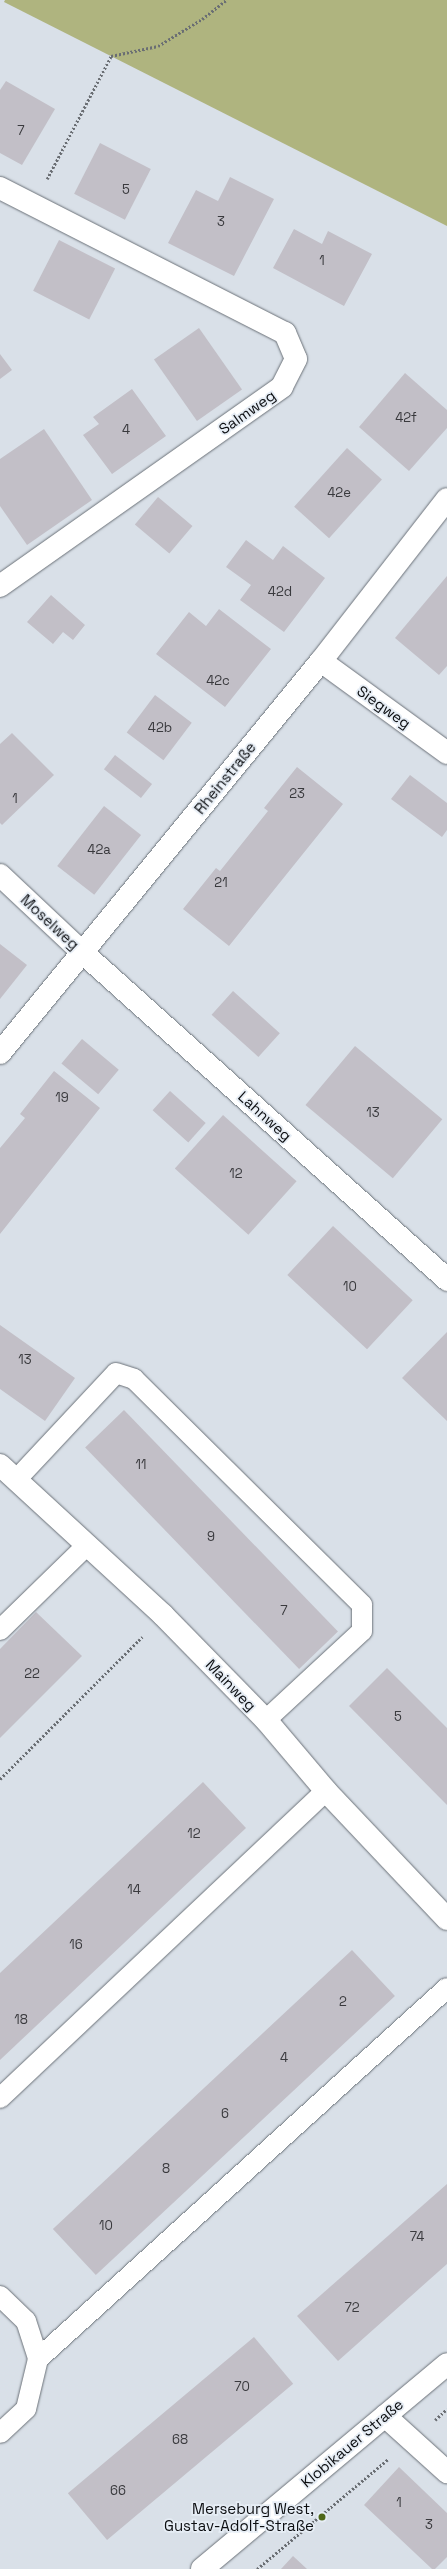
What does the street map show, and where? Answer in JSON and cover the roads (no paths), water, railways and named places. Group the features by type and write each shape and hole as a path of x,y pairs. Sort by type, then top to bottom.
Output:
{"street":[{"name":"Salmweg","path":"0,188 285,333 296,359 282,387 0,586"},
{"name":"Rheinstraße","path":"0,1053 321,661 447,499"},
{"name":"Siegweg","path":"321,661 447,753"},
{"name":"Moselweg","path":"0,876 82,952"},
{"name":"Lahnweg","path":"82,952 447,1280"},
{"name":"Mainweg","path":"0,1465 163,1616 266,1720 326,1791 447,1919"},
{"name":"Klobikauer Straße","path":"202,2569 447,2364"},
{"path":"385,2416 447,2472"}],"lane":[{"path":"16,1480 116,1373 134,1379 362,1605 362,1631 266,1720"},
{"path":"0,1630 87,1545"},
{"path":"0,2098 326,1791"},
{"path":"38,2359 447,1988"},
{"path":"0,2296 26,2321 38,2359 26,2409 0,2433"}],"place":[{"name":"Merseburg West, Gustav-Adolf-Straße","path":"322,2517"}]}
